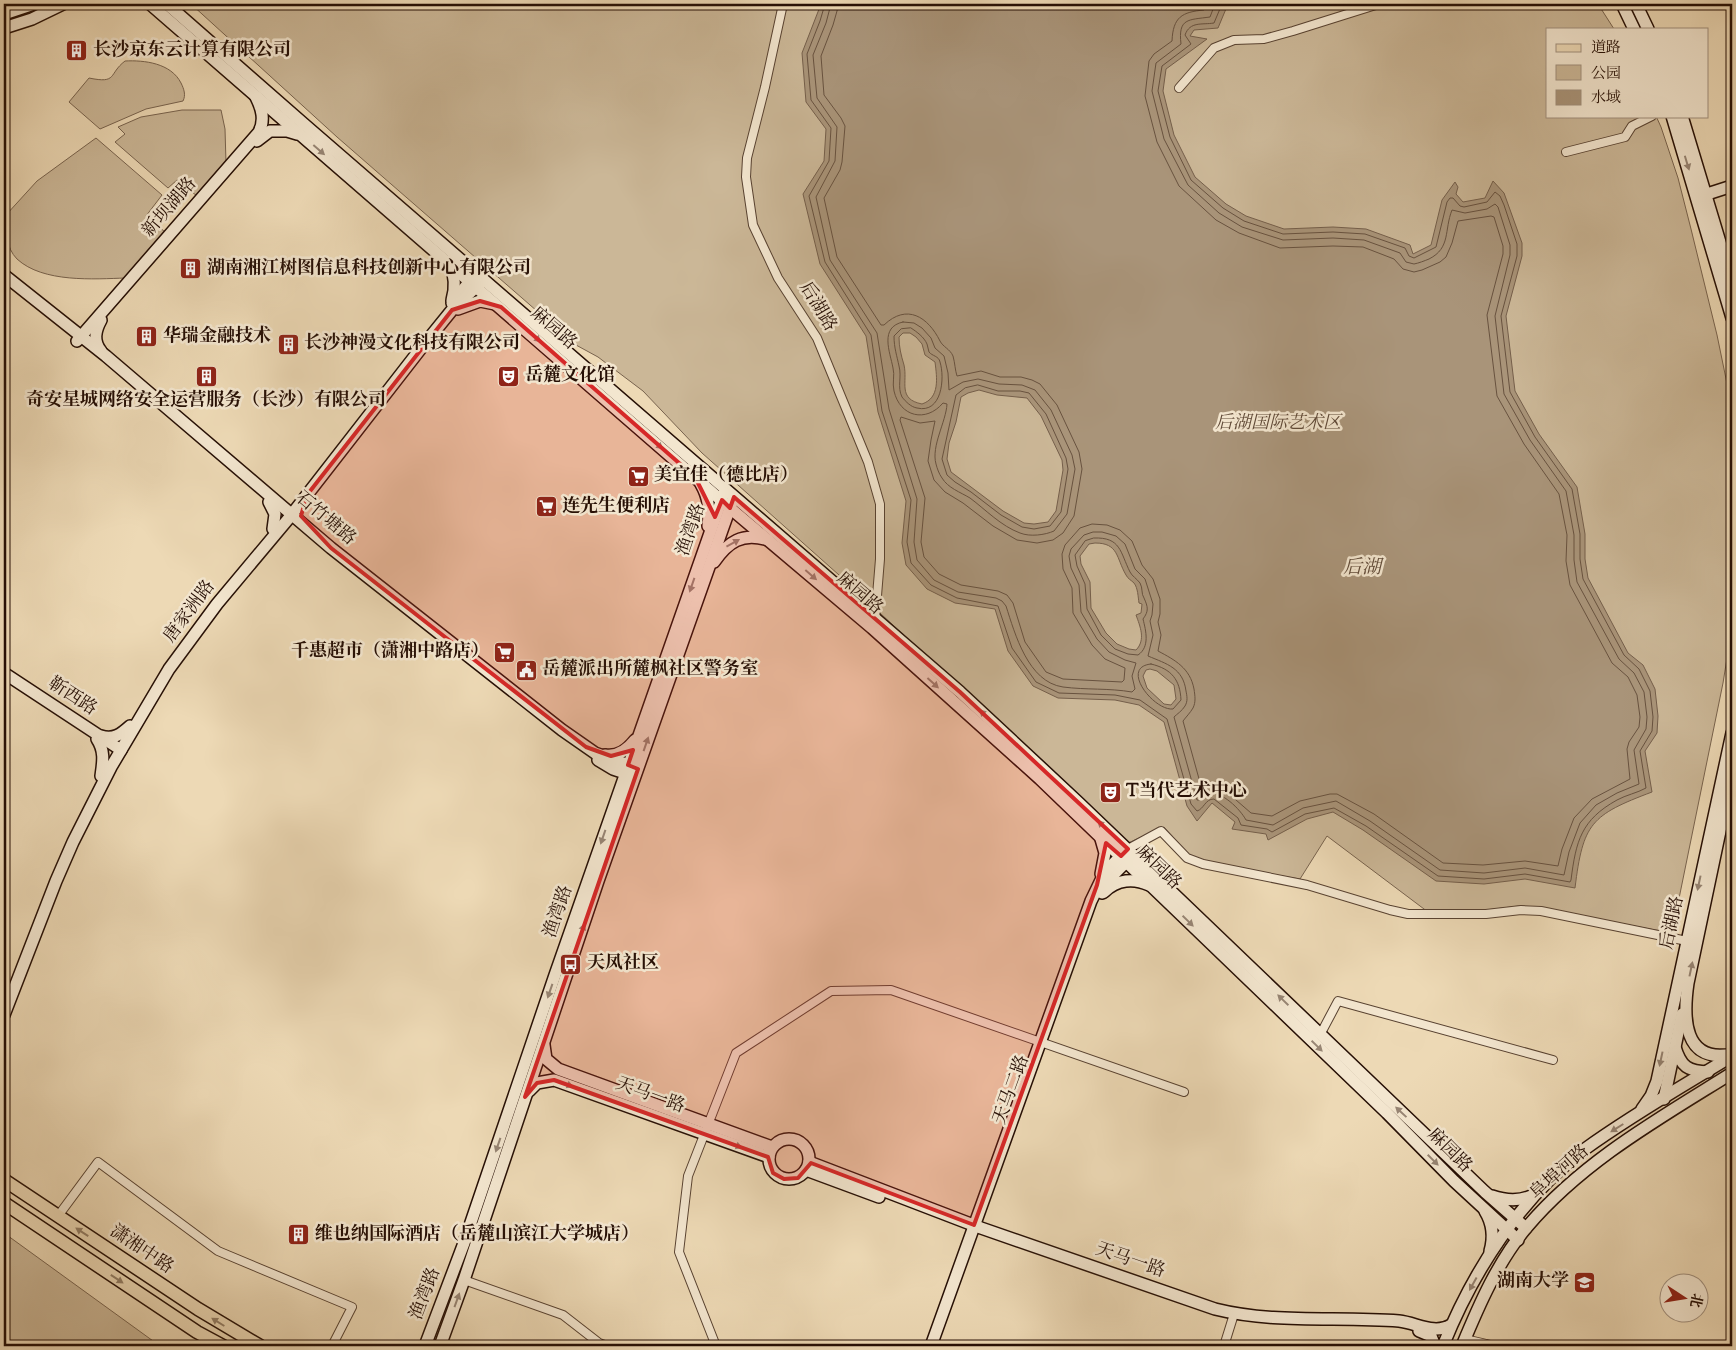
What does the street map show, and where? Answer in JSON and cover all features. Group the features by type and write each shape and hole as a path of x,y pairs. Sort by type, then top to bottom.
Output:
{"main road":[{"path":"4,14 34,4"},
{"path":"4,28 32,19 64,4"},
{"name":"麻园路","path":"150,4 449,263 477,280 501,307 695,477 728,499 774,544 960,692 1127,856 1320,1035 1485,1192 1526,1228"},
{"name":"麻园路","path":"167,4 477,280 874,624 1099,835 1127,856 1153,887 1518,1240"},
{"path":"1622,4 1634,28"},
{"path":"1636,4 1648,28"},
{"name":"新坝湖路","path":"81,340 259,132 262,122 262,110 256,97 250,90"},
{"path":"1673,118 1732,282"},
{"path":"1683,118 1732,318"},
{"name":"新坝湖路","path":"100,318 200,209 261,137 274,130 287,131 304,137"},
{"path":"1703,199 1732,186"},
{"path":"1703,199 1732,193"},
{"path":"449,263 455,285 450,309 480,301 501,307"},
{"name":"石竹塘路","path":"4,274 306,529 594,755 632,771"},
{"name":"唐家洲路","path":"4,1000 49,884 100,776 170,669 199,626 450,309 477,280"},
{"name":"石竹塘路","path":"4,283 81,340 106,356 271,500"},
{"path":"60,320 73,326 83,326 100,318"},
{"path":"100,318 96,329 96,340 97,345 106,356"},
{"path":"695,477 705,491 709,510 702,554"},
{"path":"305,494 292,500 271,500 275,514 276,530 293,526 306,529"},
{"path":"305,494 301,516 306,529"},
{"name":"渔湾路","path":"424,1346 464,1243 614,808 632,771 641,730 702,554 728,499"},
{"name":"渔湾路","path":"440,1346 526,1097 632,771 706,575 728,499"},
{"name":"唐家洲路","path":"4,1015 69,850 130,726 165,667 193,626 231,577 276,530"},
{"path":"706,575 729,544 737,540 753,537 774,544"},
{"name":"靳西路","path":"4,673 98,738"},
{"name":"靳西路","path":"4,679 118,750"},
{"path":"100,776 103,753 98,738 115,737 123,733 130,726"},
{"path":"594,755 611,756 623,752 632,744 641,730"},
{"name":"后湖路","path":"1732,733 1687,941 1680,999 1686,1026 1694,1044 1703,1051 1713,1055 1732,1055"},
{"path":"594,755 606,768 615,785 614,808"},
{"name":"后湖路","path":"1637,1116 1651,1096 1680,999 1732,774"},
{"path":"1099,835 1104,845 1105,853 1099,890 1127,880 1153,887"},
{"name":"天马二路","path":"938,1346 977,1229 1099,890 1127,856"},
{"path":"1642,1131 1655,1117 1665,1096 1675,1046 1680,999"},
{"name":"天马一路","path":"544,1041 546,1059 558,1069 706,1129"},
{"path":"1675,1046 1680,1060 1690,1070 1732,1072"},
{"path":"1442,1346 1451,1325 1486,1261 1516,1218 1544,1187 1584,1150 1665,1096 1732,1055"},
{"name":"阜埠河路","path":"1463,1343 1481,1303 1506,1258 1526,1228 1590,1166 1732,1072"},
{"name":"天马一路","path":"526,1097 537,1083 554,1080 706,1129 770,1152"},
{"path":"783,1140 796,1140 806,1149 807,1166 798,1178 784,1179 773,1173 770,1167 770,1152 783,1140"},
{"name":"天马一路","path":"807,1166 1209,1314 1276,1318 1400,1321 1437,1330 1451,1325"},
{"name":"潇湘中路","path":"4,1180 198,1309 260,1346"},
{"path":"1485,1192 1500,1198 1517,1200 1527,1198 1544,1187"},
{"name":"潇湘中路","path":"4,1203 197,1332 223,1346"},
{"path":"1481,1206 1487,1214 1492,1230 1492,1240 1486,1261"},
{"path":"930,1346 977,1229"},
{"name":"天马一路","path":"1233,1316 1270,1322 1400,1326 1425,1332 1431,1336 1435,1346"}],"street":[{"name":"后湖路","path":"783,4 747,158 746,177 753,225 778,278 817,338 868,462 880,504 880,558 874,624"},
{"path":"1179,88 1214,48 1234,40 1264,39 1379,4"},
{"path":"1566,152 1624,136 1632,126 1648,118"},
{"path":"1127,856 1161,831 1186,858 1203,864 1307,885 1408,914 1486,914 1521,910 1541,911 1687,941"},
{"path":"716,1346 679,1252 688,1176 736,1053 831,991 891,990 1184,1092"},
{"path":"1320,1035 1338,1001 1553,1060"},
{"path":"58,1216 98,1162 218,1251 352,1307 332,1346"},
{"path":"464,1280 563,1315 599,1343 607,1346"},
{"path":"1224,1346 1233,1316"},
{"path":"1463,1343 1495,1346"}],"highlighted area":[{"path":"480,301 501,307 695,477 715,517 722,500 730,508 734,497 960,692 1128,849 1121,856 1106,843 1097,885 974,1225 811,1163 798,1178 784,1179 773,1173 768,1157 554,1080 537,1083 525,1097 638,769 628,765 633,750 611,756 586,747 331,548 301,516 307,495 452,310"}],"green space":[{"name":"后湖国际艺术区","path":"191,4 1598,4 1613,28 1546,28 1546,118 1657,118 1678,178 1717,335 1732,408 1732,627 1723,683 1674,923 1662,931 1535,907 1519,906 1486,910 1428,912 1327,836 1300,879 1221,866 1189,855 1164,827 1128,843 839,575 702,453 643,391 598,357 576,345 337,137"},
{"path":"125,61 148,62 171,71 177,76 182,85 184,99 183,101 146,109 100,129 69,102 89,78 98,80 109,79"},
{"path":"182,110 221,110 225,129 226,163 197,196 177,180 168,188 115,142 125,134 118,127 141,117"},
{"path":"96,138 162,195 146,216 165,232 126,278 69,278 54,276 28,267 17,259 10,250 6,233 6,215 37,181"},
{"path":"4,1233 160,1346 4,1346"}],"water":[{"name":"后湖","path":"821,4 1228,4 1218,28 1194,30 1190,36 1207,39 1166,69 1163,91 1174,135 1195,177 1226,204 1246,216 1284,229 1333,227 1366,229 1410,245 1413,254 1431,245 1442,200 1455,182 1458,187 1456,194 1463,202 1485,198 1493,181 1504,193 1522,243 1522,256 1506,316 1515,391 1539,434 1577,487 1585,534 1585,559 1588,578 1628,653 1643,665 1655,689 1658,716 1657,733 1645,751 1652,792 1615,808 1603,815 1594,824 1587,835 1582,849 1575,888 1525,879 1484,884 1436,881 1363,830 1333,812 1307,819 1268,840 1266,834 1232,829 1235,822 1212,803 1197,821 1187,806 1164,722 1139,705 1115,700 1058,698 1033,686 1008,651 995,609 955,603 927,589 906,565 902,543 906,501 878,412 866,336 820,264 803,194 824,161 826,129 806,102 802,53","holes":["903,333 910,333 916,337 922,344 925,355 935,362 937,381 935,392 928,401 922,404 914,402 906,394 905,371 899,337","979,390 997,395 1027,398 1041,416 1062,460 1063,470 1056,511 1048,522 1024,523 1003,511 951,472 947,459 949,443 961,397","1089,544 1103,544 1113,549 1127,576 1135,585 1139,603 1142,604 1141,613 1136,615 1141,637 1141,642 1136,650 1117,644 1106,633 1091,608 1090,582 1081,564 1080,556","1146,670 1157,671 1174,685 1176,699 1171,705 1164,704 1147,688 1143,676"]}],"place":[{"name":"长沙京东云计算有限公司","path":"77,51"},
{"name":"湖南湘江树图信息科技创新中心有限公司","path":"191,269"},
{"name":"华瑞金融技术","path":"147,337"},
{"name":"长沙神漫文化科技有限公司","path":"288,344"},
{"name":"奇安星城网络安全运营服务（长沙）有限公司","path":"206,376"},
{"name":"岳麓文化馆","path":"509,376"},
{"name":"美宜佳（德比店）","path":"638,476"},
{"name":"连先生便利店","path":"546,507"},
{"name":"千惠超市（潇湘中路店）","path":"505,652"},
{"name":"岳麓派出所麓枫社区警务室","path":"526,670"},
{"name":"T当代艺术中心","path":"1110,792"},
{"name":"天凤社区","path":"571,964"},
{"name":"维也纳国际酒店（岳麓山滨江大学城店）","path":"299,1235"},
{"name":"湖南大学","path":"1585,1282"}]}
